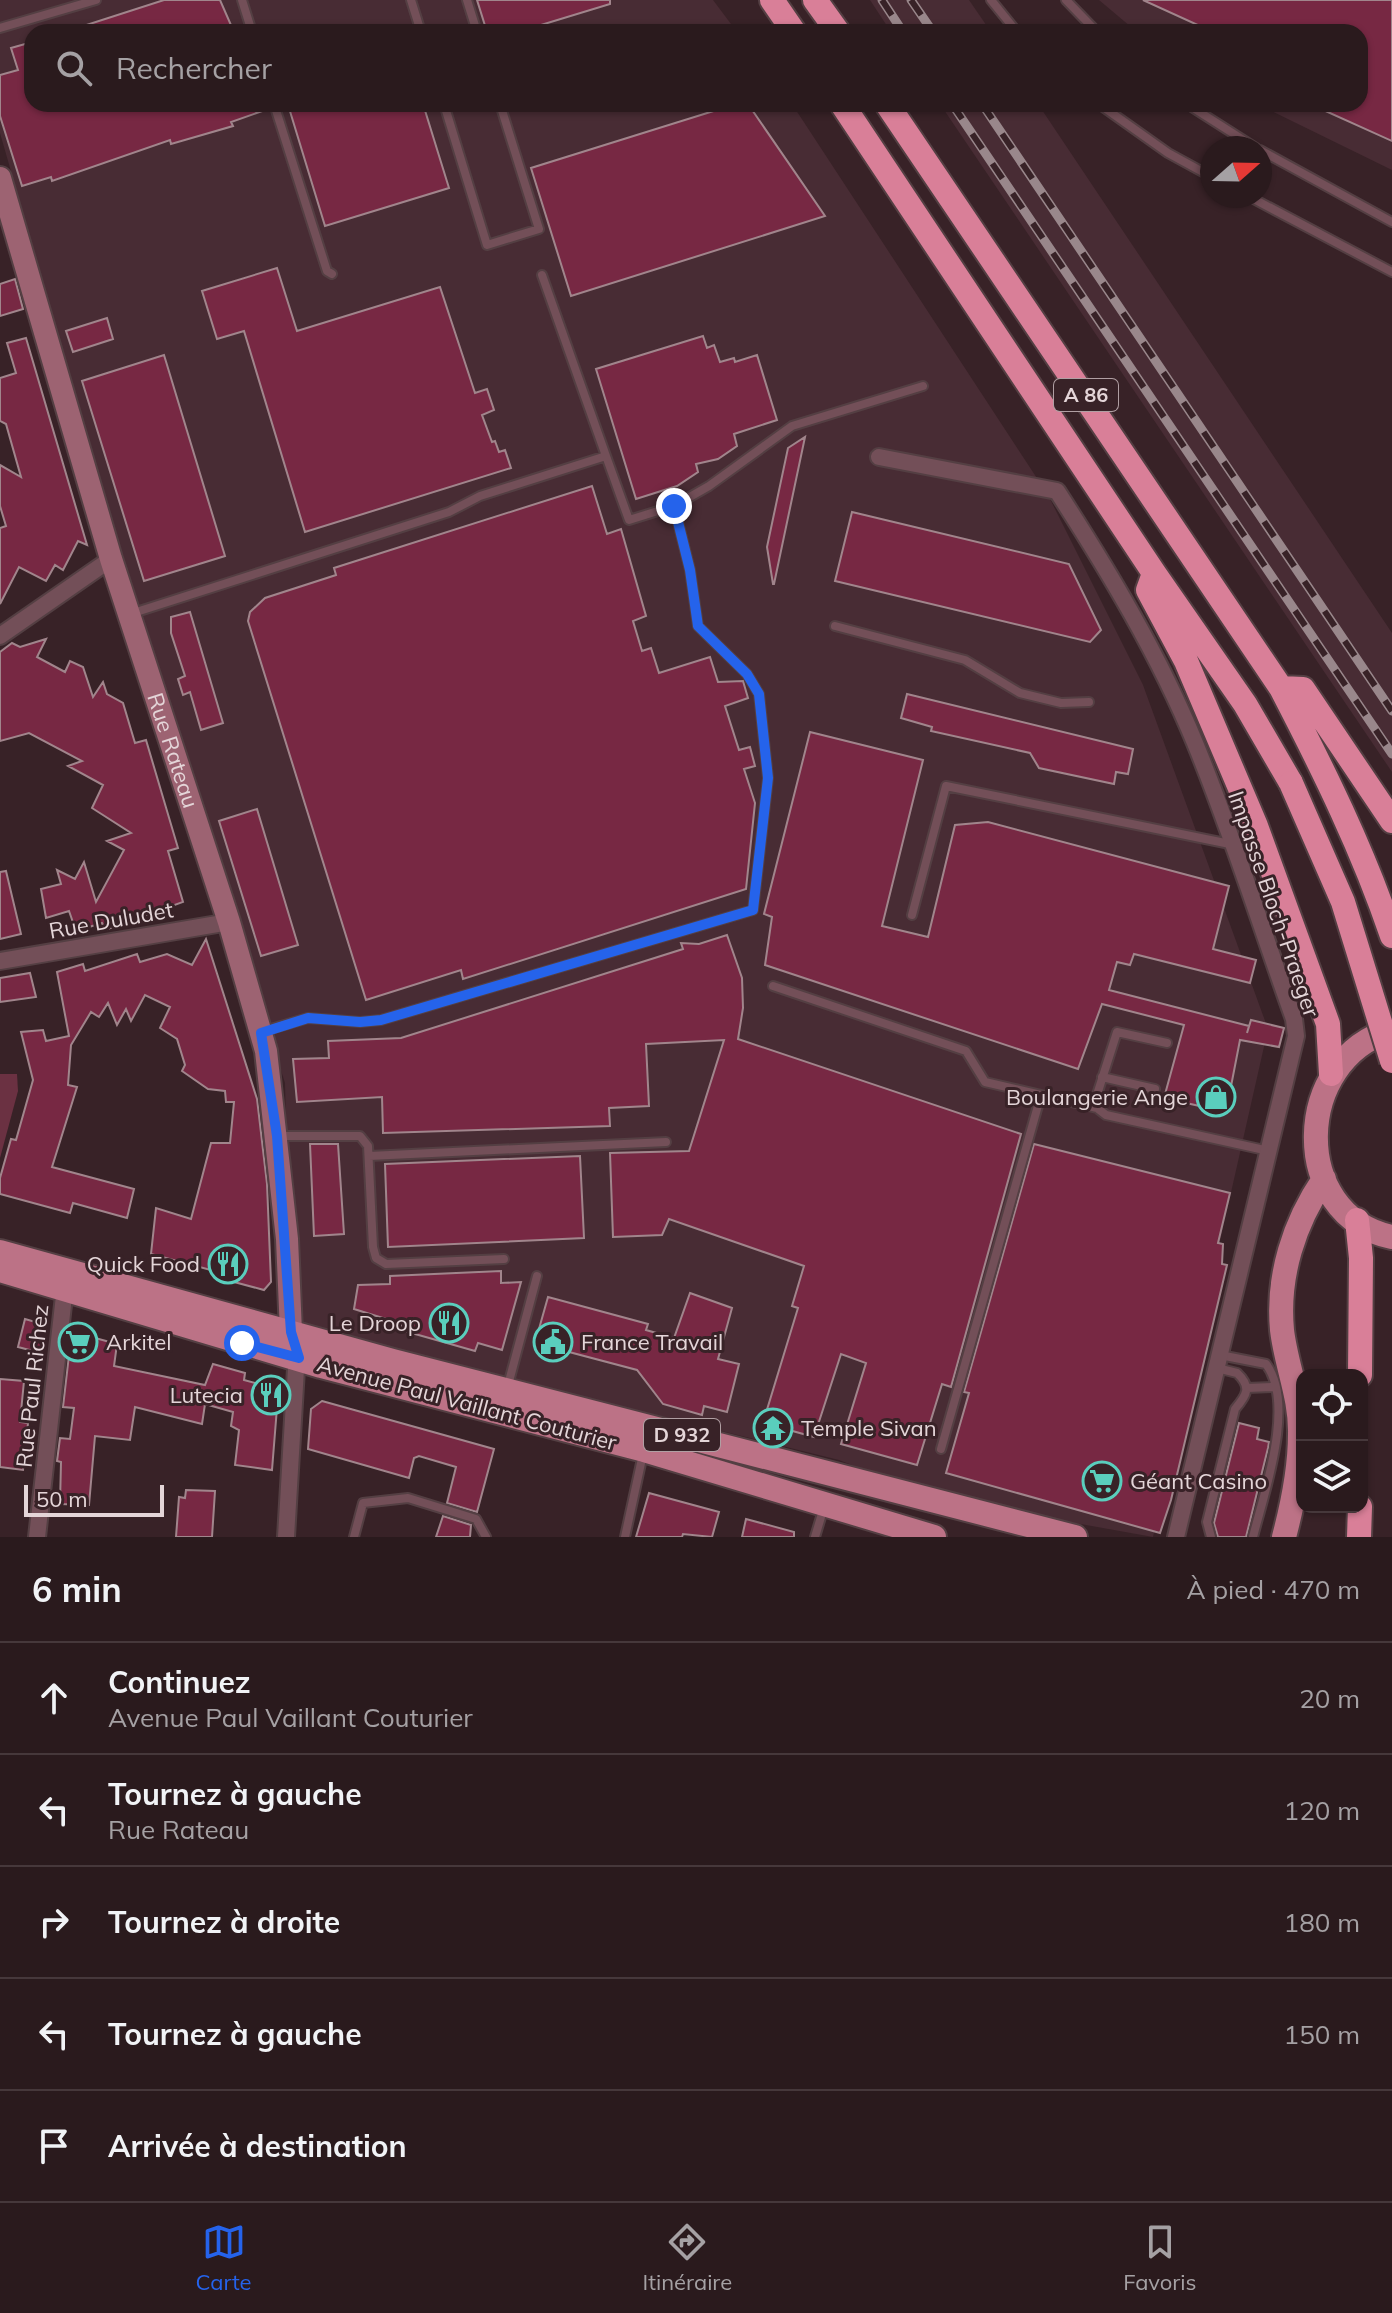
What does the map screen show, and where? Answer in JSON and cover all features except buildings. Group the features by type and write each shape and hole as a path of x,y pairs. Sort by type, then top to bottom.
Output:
{"highway":[{"path":"772,0 788,24"},
{"name":"A 86","path":"847,112 1154,573 1245,704 1291,783 1343,902 1392,1061"},
{"name":"A 86","path":"892,112 1281,688 1324,769 1377,892 1392,936"},
{"path":"1154,573 1148,590 1186,661 1256,826 1328,1024 1331,1074"},
{"path":"1281,688 1303,689 1392,821"},
{"path":"1357,1220 1361,1258 1360,1369"}],"main road":[{"path":"1392,1030 1352,1051 1331,1074 1317,1107 1314,1144 1324,1179 1338,1202 1357,1220 1392,1237"},
{"path":"1284,1537 1296,1489 1301,1433 1282,1330 1284,1273 1303,1210 1324,1179"},
{"name":"Avenue Paul Vaillant Couturier","path":"0,1252 507,1390 1075,1537"},
{"name":"Avenue Paul Vaillant Couturier","path":"0,1270 299,1358 644,1450 934,1537"}],"street":[{"name":"Rue Rateau","path":"0,178 111,559 229,922 261,1033 277,1136 291,1332"},
{"name":"Impasse Bloch-Praeger","path":"879,457 1057,491 1092,545 1169,686 1195,743 1294,1019 1296,1036 1270,1151 1176,1537"},
{"path":"0,636 111,559"},
{"name":"Rue Duludet","path":"0,961 229,922"},
{"name":"Rue Paul Richez","path":"37,1537 65,1287"},
{"path":"286,1537 299,1358 291,1332"}],"lane":[{"path":"0,28 96,0"},
{"path":"242,0 250,24"},
{"path":"411,0 418,24"},
{"path":"467,0 474,24"},
{"path":"991,0 1010,24"},
{"path":"1066,0 1089,24"},
{"path":"277,112 327,271 332,274"},
{"path":"446,112 487,245 539,229 504,112"},
{"path":"1110,112 1168,153 1200,170"},
{"path":"1200,112 1237,136"},
{"path":"1272,157 1392,222"},
{"path":"1271,208 1392,272"},
{"path":"542,275 629,520 674,506 709,486 792,426 923,386"},
{"path":"129,614 449,512 480,496 606,456"},
{"path":"261,1033 308,1018 360,1022 381,1020 753,910 768,778 759,694 747,674 698,626 690,570 674,506"},
{"path":"835,626 965,660 1020,693 1061,703 1089,702"},
{"path":"912,915 946,786 1230,844"},
{"path":"773,986 966,1051 985,1082 1097,1108 1106,1115 1270,1151"},
{"path":"1097,1108 1095,1101 1117,1032 1167,1043"},
{"path":"1102,1077 1155,1089"},
{"path":"941,1449 1041,1095"},
{"path":"277,1136 360,1136 368,1146 376,1258 386,1264 504,1259"},
{"path":"369,1156 666,1142"},
{"path":"507,1390 537,1276"},
{"path":"1219,1361 1266,1364 1274,1387 1278,1433 1253,1537"},
{"path":"1211,1537 1207,1522 1235,1409 1247,1395 1247,1388 1237,1373 1219,1361"},
{"path":"1247,1388 1274,1387"},
{"path":"625,1537 644,1450"},
{"path":"354,1537 363,1503 408,1498 476,1519 486,1537"},
{"path":"815,1537 824,1505"}],"shaded area":[{"path":"0,0 713,0 731,24 24,24 24,112 797,112 1048,495 1143,685 1268,1029 1153,1537 936,1498 839,1460 291,1325 285,1083 117,540 0,133"},
{"path":"870,0 969,0 986,24 886,24"},
{"path":"1099,0 1392,0 1392,170 1273,112 1368,112 1368,24 1128,24"},
{"path":"945,112 1043,112 1392,633 1392,772"},
{"path":"0,1074 17,1074 18,1091 0,1158"}],"railway":[{"path":"882,0 898,24"},
{"path":"911,0 928,24"},
{"path":"957,112 1392,754"},
{"path":"987,112 1392,711"}],"place":[{"name":"Boulangerie Ange","path":"1216,1097"},
{"name":"Quick Food","path":"228,1264"},
{"name":"Le Droop","path":"449,1323"},
{"name":"Arkitel","path":"78,1342"},
{"name":"France Travail","path":"553,1342"},
{"name":"Lutecia","path":"271,1395"},
{"name":"Temple Sivan","path":"773,1428"},
{"name":"Géant Casino","path":"1102,1481"}],"route":[{"path":"242,1343 299,1358 291,1332 287,1239 277,1136 261,1033 308,1018 360,1022 381,1020 753,910 768,778 759,694 747,674 698,626 690,570 674,506"}]}
